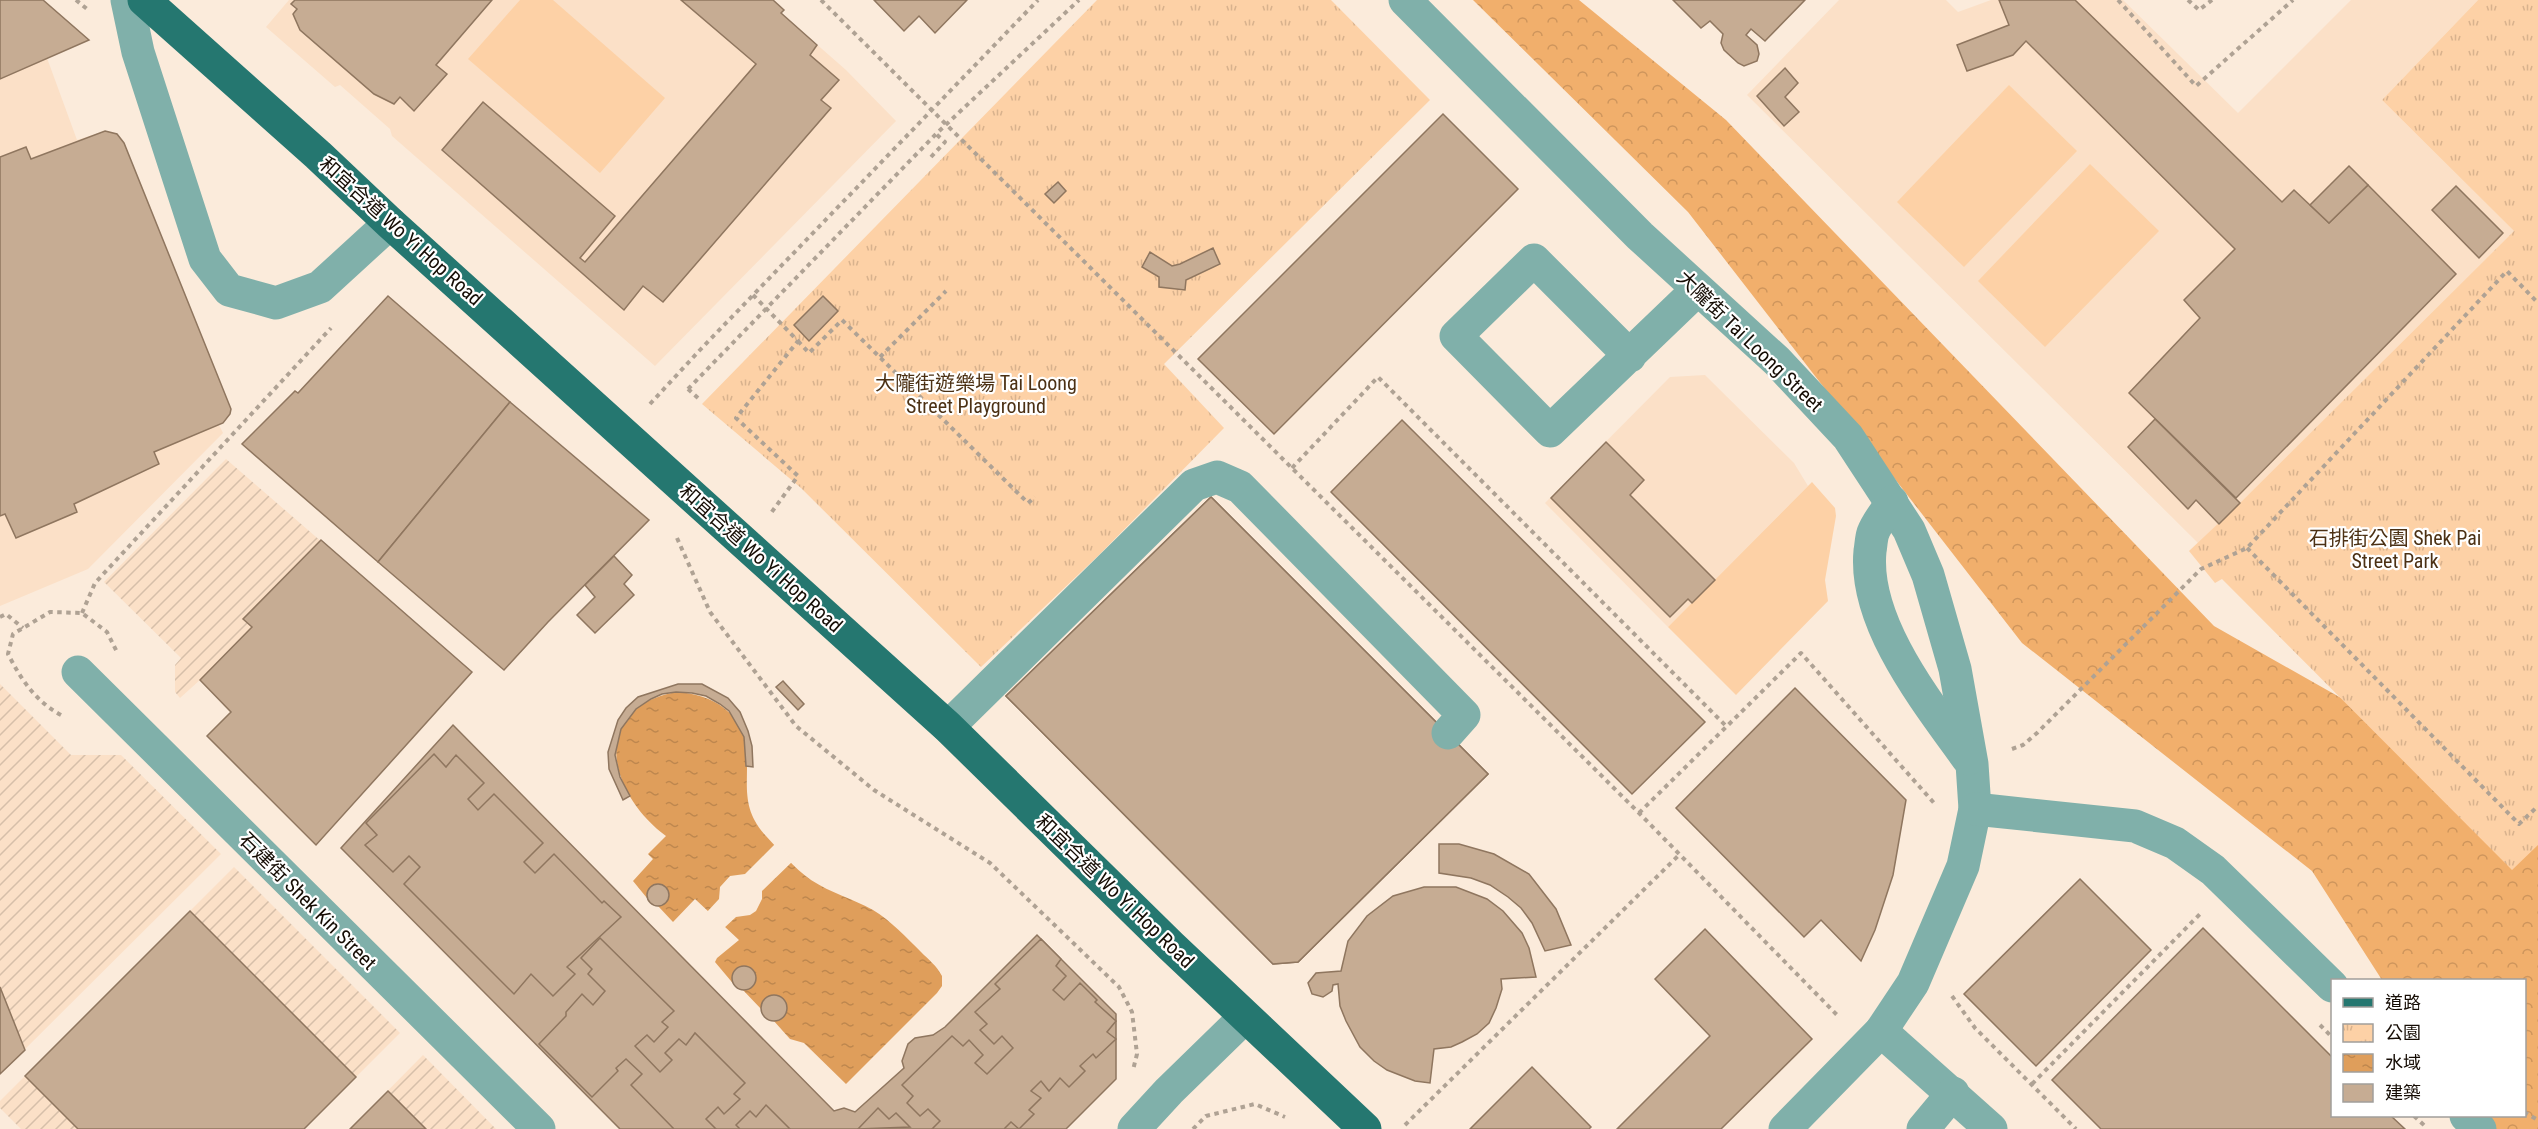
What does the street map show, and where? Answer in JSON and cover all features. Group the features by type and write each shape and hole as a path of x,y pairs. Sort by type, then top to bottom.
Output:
{"main road":[{"name":"和宜合道 Wo Yi Hop Road","path":"144,0 948,727 1245,1017 1365,1129"}],"street":[{"path":"128,0 138,52 205,259 229,290 276,303 320,287 390,223"},
{"name":"大隴街 Tai Loong Street","path":"1405,0 1697,290 1778,361 1840,429 1909,530 1935,597 1955,669 1972,764 1975,809 1963,866 1912,983 1881,1031 1785,1129"},
{"path":"1630,356 1534,260 1456,336 1550,431 1630,356 1697,290"},
{"path":"948,727 1194,485 1217,477 1240,487 1309,575 1464,715 1448,733"},
{"path":"1892,502 1872,535 1868,570 1876,600 1894,648 1913,683 1972,764"},
{"name":"石建街 Shek Kin Street","path":"78,672 539,1129"},
{"path":"1975,809 2135,826 2175,843 2213,870 2331,985"},
{"path":"1134,1129 1169,1091 1245,1017"},
{"path":"1881,1031 1991,1129"},
{"path":"1923,1129 1953,1093"},
{"path":"2467,1117 2480,1129"}],"path":[{"path":"76,0 89,11"},
{"path":"821,0 1639,813 1841,1019"},
{"path":"649,406 1038,0"},
{"path":"699,399 688,388 936,134 1079,0"},
{"path":"2118,0 2196,86 2293,0"},
{"path":"2188,0 2199,10 2212,0"},
{"path":"931,157 945,142 936,134"},
{"path":"2012,749 2023,745 2037,733 2201,569 2247,548 2507,271 2538,303"},
{"path":"880,357 946,291"},
{"path":"753,295 809,353 842,320 1028,503 1035,497"},
{"path":"82,613 95,583 334,324"},
{"path":"770,514 798,476 736,418 798,341"},
{"path":"1292,468 1378,377 1727,726"},
{"path":"677,537 710,612 796,726 874,790 990,863 1119,987 1132,1012 1137,1054 1132,1072"},
{"path":"2247,548 2519,824 2538,806"},
{"path":"0,617 6,614 23,628"},
{"path":"1639,813 1801,653 1940,809"},
{"path":"1401,1129 1680,854"},
{"path":"2031,1084 2202,911"},
{"path":"1957,1003 1976,1028 2076,1129"},
{"path":"2316,1021 2331,1035"},
{"path":"1193,1129 1206,1116 1255,1104 1285,1117"},
{"path":"2415,1117 2429,1129"}],"shaded area":[{"path":"289,0 773,0 784,10 781,13 846,70 896,121 655,366 392,136 390,129 340,85 335,87 266,27"},
{"path":"1839,0 1946,0 1958,12 1991,0 2123,0 2238,113 2351,0 2478,0 2382,100 2514,231 2199,544 1747,95"},
{"path":"47,58 77,140 105,131 117,134 124,143 231,409 226,420 219,425 223,433 88,569 0,606 0,79"},
{"path":"1705,375 1794,463 1808,486 1668,627 1545,503 1670,377"},
{"path":"226,459 472,672 316,845 207,736 230,712 200,680 180,698 175,692 175,665 181,658 104,582"},
{"path":"0,684 71,755 121,755 221,854 0,1074"},
{"path":"234,867 400,1033 304,1129 21,1129 0,1108 0,1101"},
{"path":"423,1055 496,1129 350,1129"}],"green space":[{"path":"520,0 553,0 665,98 600,173 468,59"},
{"name":"大隴街遊樂場 Tai Loong Street Playground","path":"1097,0 1331,0 1430,100 1164,364 1224,428 1099,555 981,667 801,488 702,404"},
{"path":"1473,0 1579,0 1726,120 2214,626 2514,796 2538,778 2538,1129 2477,1129 2470,1117 2526,1117 2526,979 2381,979 2312,871 2022,643 1688,212"},
{"name":"石排街公園 Shek Pai Street Park","path":"2478,0 2538,0 2538,845 2512,870 2222,579 2215,583 2189,551 2514,231 2382,100"},
{"path":"2009,85 2077,151 1964,267 1897,202"},
{"path":"2090,164 2159,231 2045,347 1978,281"},
{"path":"1812,482 1835,508 1836,516 1825,580 1828,601 1736,695 1668,627"}],"water":[{"path":"676,692 702,697 725,708 740,727 747,754 749,807 758,826 766,836 811,880 873,910 886,919 938,969 942,976 942,986 937,993 846,1084 804,1043 790,1039 773,1020 767,1018 715,962 739,940 695,899 673,922 658,906 651,903 633,881 653,859 648,854 666,836 646,818 631,798 621,776 616,755 619,734 629,716 648,701"}],"pier":[{"path":"777,842 793,861 762,891 762,899 756,911 750,915 736,917 723,929 706,913 719,899 720,887 730,876 745,874"}],"building":[{"path":"0,0 43,0 89,40 0,79"},
{"path":"295,0 492,0 436,65 447,74 414,111 400,97 394,104 374,94 300,30 293,14 297,9 291,4"},
{"path":"681,0 773,0 784,10 781,13 817,45 810,55 839,80 821,100 831,108 663,302 643,286 624,310 442,150 483,102 615,216 580,258 585,262 756,64"},
{"path":"874,0 967,0 935,33 919,16 904,31"},
{"path":"1673,0 1805,0 1765,41 1751,29 1746,35 1757,45 1759,54 1757,61 1744,66 1724,50 1721,43 1723,34 1710,21 1701,28"},
{"path":"1999,0 2075,0 2282,202 2294,190 2329,223 2368,185 2456,274 2236,498 2129,393 2200,318 2184,300 2235,249 2026,41 2013,55 1967,71 1957,45 2009,25"},
{"path":"1785,68 1798,83 1785,97 1799,112 1784,126 1757,96"},
{"path":"1443,114 1518,189 1274,434 1198,359"},
{"path":"105,131 117,134 124,143 231,409 230,414 223,423 154,452 159,464 74,504 77,512 16,538 5,514 0,516 0,157 26,147 31,159"},
{"path":"2349,166 2368,185 2329,223 2310,205"},
{"path":"1058,182 1066,191 1054,203 1045,194"},
{"path":"2456,186 2503,233 2479,258 2432,210"},
{"path":"1213,248 1220,264 1186,280 1185,290 1159,287 1159,277 1142,267 1150,252 1172,266"},
{"path":"388,296 510,402 378,562 242,444 295,391 298,393"},
{"path":"823,296 838,311 809,341 794,325"},
{"path":"510,402 649,520 504,670 378,562"},
{"path":"2155,419 2240,503 2219,524 2196,500 2188,509 2128,447"},
{"path":"1402,420 1705,722 1632,794 1331,492"},
{"path":"1606,442 1644,480 1630,495 1715,580 1692,603 1688,599 1670,617 1551,498"},
{"path":"1211,497 1488,774 1298,962 1273,964 1006,696"},
{"path":"1211,497 1488,774 1298,962 1273,964 1006,696"},
{"path":"321,540 472,672 316,845 207,736 231,712 200,680 252,627 243,619"},
{"path":"614,556 632,575 624,584 634,595 595,633 577,615 595,597 585,585"},
{"path":"783,681 804,704 798,710 776,687"},
{"path":"678,684 702,684 728,698 740,712 748,731 752,746 753,767 746,766 744,737 729,711 706,696 676,692 662,694 636,709 621,729 615,755 620,777 630,796 623,800 609,769 608,752 618,720 626,708 638,697"},
{"path":"1795,688 1906,800 1893,875 1875,930 1861,961 1821,920 1804,937 1676,808"},
{"path":"453,725 834,1111 844,1108 855,1112 904,1068 902,1061 908,1044 915,1038 933,1035 945,1027 1037,935 1116,1014 1116,1079 1066,1129 620,1129 341,848"},
{"path":"434,754 446,767 456,755 484,783 468,799 478,810 494,794 543,843 524,862 535,873 554,854 602,903 604,901 621,917 567,967 575,974 553,996 531,974 514,994 404,884 420,867 409,856 393,872 365,845 377,835 366,823"},
{"path":"1439,844 1459,844 1494,854 1529,874 1556,909 1571,945 1545,951 1532,923 1521,908 1508,897 1490,885 1471,878 1439,873"},
{"path":"2080,879 2151,950 2036,1066 1964,994"},
{"path":"658,884 668,891 669,895 662,905 658,906 648,899 647,895 654,885"},
{"path":"1424,887 1456,887 1487,899 1503,911 1522,933 1529,948 1536,977 1501,979 1502,989 1489,1023 1477,1034 1462,1042 1451,1047 1434,1049 1430,1083 1415,1081 1387,1070 1374,1061 1360,1047 1346,1021 1340,1006 1338,984 1333,985 1332,991 1323,997 1312,994 1308,983 1316,973 1341,971 1348,941 1367,916 1393,896"},
{"path":"190,911 356,1077 304,1129 78,1129 25,1076"},
{"path":"2203,928 2331,1056 2331,1117 2392,1117 2405,1129 2101,1129 2052,1080"},
{"path":"1705,929 1812,1039 1721,1129 1617,1129 1710,1036 1655,979"},
{"path":"600,938 674,1011 662,1022 668,1027 654,1042 647,1035 635,1046 660,1072 672,1060 665,1053 679,1039 686,1045 695,1033 745,1083 734,1094 740,1099 724,1114 718,1107 706,1119 716,1129 674,1129 631,1085 642,1074 626,1059 616,1068 618,1071 592,1097 539,1044 566,1016 566,1012 582,994 593,1005 605,991 588,974 592,969 581,958"},
{"path":"1041,939 1061,959 1056,966 1066,976 1053,990 1064,1000 1080,983 1097,1000 1095,1002 1116,1021 1107,1032 1116,1039 1096,1058 1093,1054 1080,1066 1085,1071 1069,1087 1060,1078 1049,1091 1041,1081 1031,1091 1041,1098 1029,1110 1034,1114 1019,1129 1011,1122 1004,1129 932,1129 940,1121 928,1109 920,1116 907,1103 913,1096 902,1085 952,1036 963,1046 969,1040 983,1055 975,1063 987,1074 1013,1048 1002,1036 994,1044 980,1030 987,1024 975,1012 1000,989 995,984"},
{"path":"744,966 749,967 755,973 755,983 749,989 744,990 739,989 733,983 732,978 733,973 739,967"},
{"path":"0,987 25,1050 0,1074"},
{"path":"774,995 783,999 787,1008 783,1017 774,1021 765,1017 761,1008 765,999"},
{"path":"1532,1067 1591,1127 1589,1129 1470,1129"},
{"path":"388,1091 426,1129 350,1129"},
{"path":"766,1105 790,1129 740,1129 736,1125 750,1111 756,1117"},
{"path":"878,1108 889,1119 896,1113 910,1127 858,1129"}]}
